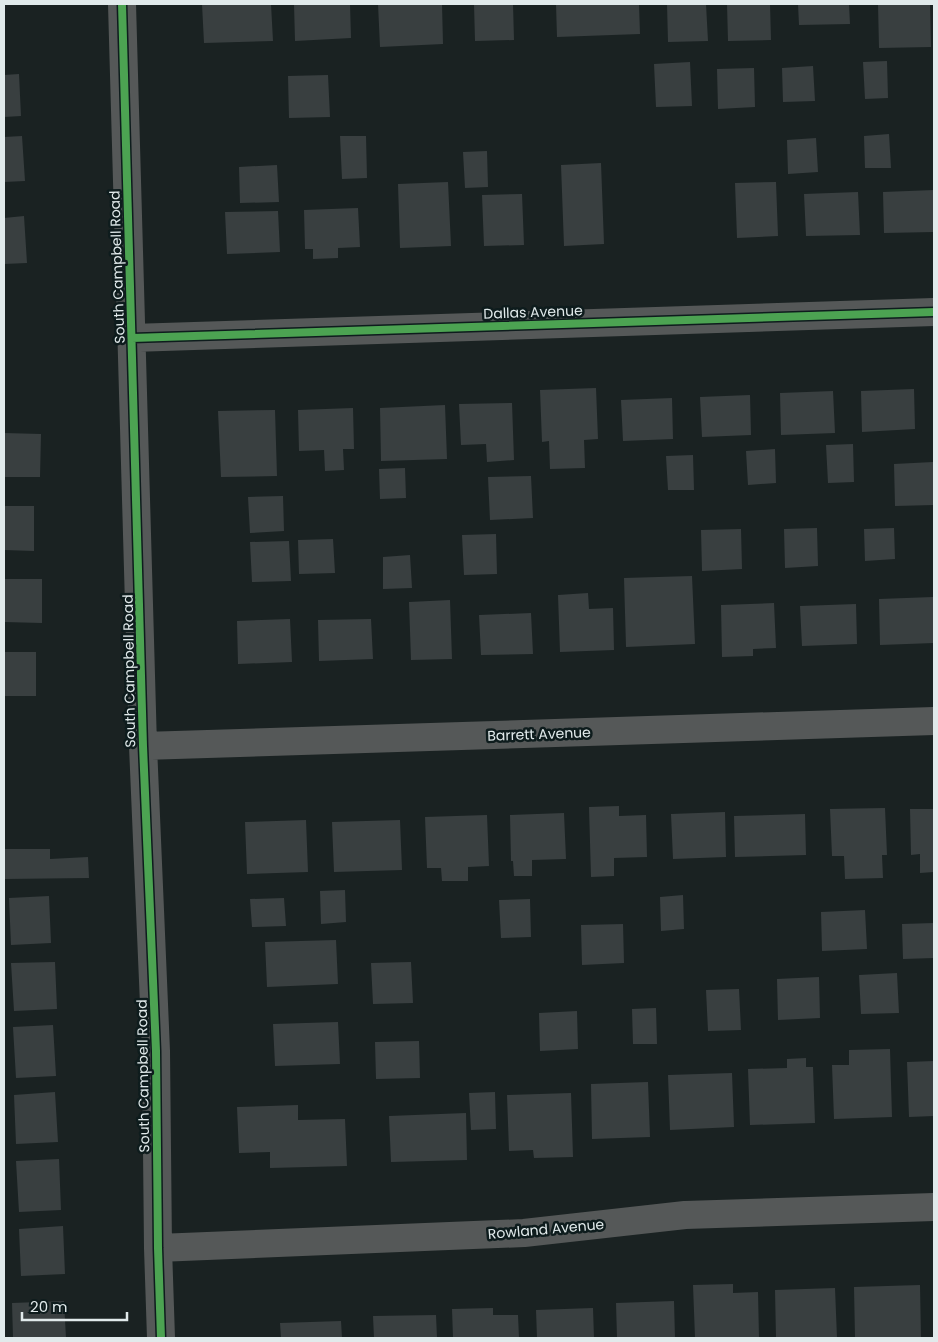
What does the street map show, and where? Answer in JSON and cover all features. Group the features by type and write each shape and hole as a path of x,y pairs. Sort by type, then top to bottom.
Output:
{"street":[{"name":"South Campbell Road","path":"122,4 143,746 156,1051 161,1338"},
{"name":"Dallas Avenue","path":"132,338 934,312"},
{"name":"Barrett Avenue","path":"143,746 934,722"},
{"name":"Rowland Avenue","path":"158,1248 524,1233 685,1215 934,1207"}],"building":[{"path":"202,4 271,4 273,41 204,43"},
{"path":"294,4 350,4 351,38 295,41"},
{"path":"378,4 442,4 443,44 380,47"},
{"path":"474,4 513,4 514,40 475,41"},
{"path":"556,4 639,4 640,34 557,37"},
{"path":"667,4 706,4 708,41 668,42"},
{"path":"727,4 770,4 771,40 728,41"},
{"path":"798,4 849,4 850,24 799,25"},
{"path":"878,4 930,4 931,47 879,48"},
{"path":"887,61 888,98 865,99 863,62"},
{"path":"690,62 692,106 656,107 654,64"},
{"path":"813,66 815,101 783,102 782,68"},
{"path":"754,68 755,107 718,109 717,69"},
{"path":"19,74 21,116 4,117 4,75"},
{"path":"328,75 330,117 289,118 288,76"},
{"path":"889,134 891,168 865,168 864,136"},
{"path":"22,136 25,181 4,182 4,137"},
{"path":"340,136 366,136 367,178 342,179"},
{"path":"816,138 818,172 788,174 787,140"},
{"path":"487,151 488,187 465,188 463,152"},
{"path":"601,163 604,244 564,246 561,165"},
{"path":"277,165 279,202 240,203 239,167"},
{"path":"448,182 451,246 400,248 398,184"},
{"path":"776,182 778,236 737,238 735,183"},
{"path":"934,190 934,232 884,233 883,192"},
{"path":"858,192 860,235 806,236 804,194"},
{"path":"522,194 524,245 484,246 482,195"},
{"path":"358,208 360,247 338,248 338,258 313,259 313,249 305,249 304,210"},
{"path":"278,211 280,252 227,254 225,212"},
{"path":"24,216 27,263 4,264 4,218"},
{"path":"596,388 598,439 584,440 585,468 550,469 549,441 542,442 540,390"},
{"path":"914,389 915,429 862,432 861,391"},
{"path":"833,391 835,433 781,435 780,393"},
{"path":"750,395 751,435 702,437 700,397"},
{"path":"672,398 673,439 623,441 621,400"},
{"path":"512,403 514,460 487,462 486,444 461,445 459,404"},
{"path":"445,405 447,459 381,461 380,408"},
{"path":"353,408 354,449 343,449 344,470 325,471 324,450 299,451 298,410"},
{"path":"275,410 277,476 221,477 218,411"},
{"path":"4,433 41,434 40,477 4,477"},
{"path":"853,444 854,482 828,483 826,445"},
{"path":"775,449 776,483 748,485 746,451"},
{"path":"693,455 694,490 668,490 666,456"},
{"path":"933,462 934,505 895,506 894,464"},
{"path":"405,468 406,498 380,499 379,469"},
{"path":"531,476 533,518 490,520 488,477"},
{"path":"283,496 284,531 250,533 248,497"},
{"path":"4,506 34,506 34,551 4,550"},
{"path":"817,528 818,566 785,568 784,529"},
{"path":"894,528 895,559 865,561 864,529"},
{"path":"741,529 742,569 702,571 701,530"},
{"path":"496,534 497,574 464,575 462,535"},
{"path":"333,539 335,573 299,574 298,540"},
{"path":"289,541 291,581 252,582 250,542"},
{"path":"410,555 412,588 383,589 383,557"},
{"path":"692,576 695,644 626,647 624,578"},
{"path":"4,579 42,579 42,623 4,622"},
{"path":"588,593 589,609 613,608 614,650 560,652 558,595"},
{"path":"933,597 934,643 880,645 879,599"},
{"path":"450,600 452,659 411,660 409,602"},
{"path":"774,603 776,648 753,649 753,656 722,657 721,605"},
{"path":"856,604 857,644 802,646 800,606"},
{"path":"531,613 533,654 481,655 479,615"},
{"path":"290,619 292,662 238,664 237,621"},
{"path":"371,619 373,659 319,661 318,620"},
{"path":"4,652 36,652 36,696 4,696"},
{"path":"619,806 619,816 646,815 647,857 614,858 614,876 591,877 589,807"},
{"path":"885,808 887,855 882,855 883,878 845,879 844,856 832,856 830,809"},
{"path":"910,809 934,809 934,872 920,873 920,854 911,855"},
{"path":"725,812 726,857 673,859 671,814"},
{"path":"564,813 566,859 532,860 532,876 514,876 513,861 511,861 510,815"},
{"path":"805,814 806,855 735,857 734,816"},
{"path":"487,815 489,866 468,867 468,881 442,881 441,868 427,868 425,817"},
{"path":"306,820 308,872 247,874 245,822"},
{"path":"400,820 402,870 334,872 332,822"},
{"path":"4,849 50,849 50,859 88,857 89,878 4,879"},
{"path":"345,890 346,922 321,924 320,891"},
{"path":"683,895 684,929 661,931 660,897"},
{"path":"49,896 51,943 11,945 9,898"},
{"path":"284,898 286,926 252,927 250,899"},
{"path":"530,899 531,937 501,938 499,900"},
{"path":"865,910 867,949 822,951 821,912"},
{"path":"934,923 934,958 903,959 902,924"},
{"path":"623,924 624,963 582,965 581,925"},
{"path":"336,940 338,984 267,987 265,942"},
{"path":"55,962 57,1009 14,1011 11,963"},
{"path":"411,962 413,1003 373,1004 371,963"},
{"path":"897,973 899,1013 861,1014 859,975"},
{"path":"819,977 820,1018 778,1020 777,979"},
{"path":"739,989 741,1030 708,1031 706,990"},
{"path":"656,1008 657,1044 633,1044 632,1009"},
{"path":"577,1011 578,1049 540,1051 539,1013"},
{"path":"338,1022 340,1064 275,1066 273,1024"},
{"path":"53,1025 56,1076 16,1078 13,1027"},
{"path":"419,1041 420,1078 376,1079 375,1042"},
{"path":"890,1049 892,1117 834,1119 832,1065 849,1065 849,1050"},
{"path":"806,1058 806,1067 813,1067 815,1123 750,1125 748,1069 787,1068 787,1059"},
{"path":"934,1061 934,1116 909,1117 907,1062"},
{"path":"732,1073 734,1127 670,1130 668,1075"},
{"path":"648,1082 650,1137 592,1139 591,1084"},
{"path":"55,1092 58,1142 16,1144 14,1095"},
{"path":"495,1092 496,1129 471,1130 469,1093"},
{"path":"571,1093 573,1157 534,1158 533,1150 509,1151 507,1095"},
{"path":"298,1105 298,1120 345,1119 347,1166 270,1168 270,1152 239,1153 237,1107"},
{"path":"466,1113 467,1160 391,1162 389,1116"},
{"path":"59,1159 61,1210 19,1212 16,1161"},
{"path":"63,1226 65,1274 21,1276 19,1229"},
{"path":"733,1284 733,1293 758,1292 759,1338 695,1338 693,1285"},
{"path":"920,1285 921,1338 855,1338 854,1287"},
{"path":"835,1288 837,1338 776,1338 775,1290"},
{"path":"64,1301 66,1338 13,1338 12,1303"},
{"path":"674,1301 675,1338 617,1338 616,1303"},
{"path":"493,1308 493,1315 518,1315 519,1338 453,1338 452,1309"},
{"path":"593,1308 594,1338 537,1338 536,1310"},
{"path":"436,1315 437,1338 374,1338 373,1316"},
{"path":"341,1321 342,1338 281,1338 280,1323"}],"cycle path":[{"path":"122,4 143,746 156,1051 161,1338"},
{"path":"132,338 934,312"}]}
